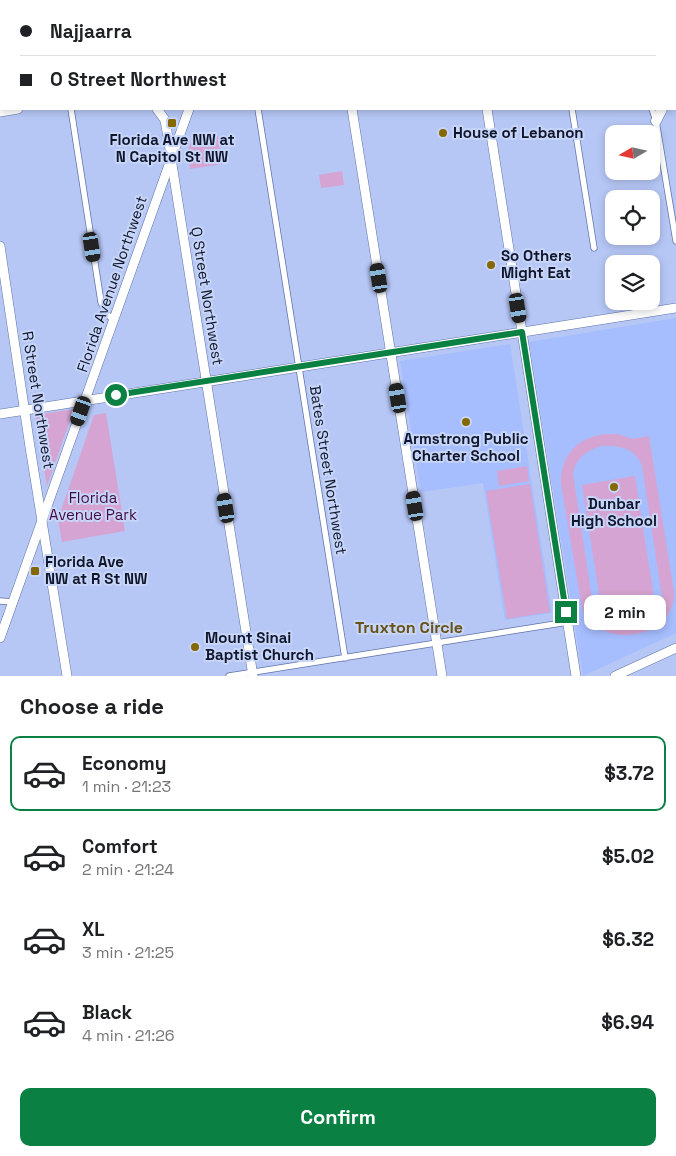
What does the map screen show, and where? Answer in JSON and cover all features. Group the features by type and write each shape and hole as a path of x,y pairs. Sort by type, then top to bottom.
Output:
{"highway":[{"path":"656,121 662,110"}],"street":[{"path":"71,110 101,302 106,313 113,320"},
{"name":"Q Street Northwest","path":"158,110 165,120 252,674"},
{"name":"Florida Avenue Northwest","path":"0,638 189,110"},
{"name":"Bates Street Northwest","path":"258,110 345,658"},
{"path":"352,110 442,676"},
{"path":"487,110 576,676"},
{"path":"572,110 594,248"},
{"path":"652,110 656,121 676,241"},
{"name":"R Street Northwest","path":"0,246 67,676"},
{"path":"0,414 676,308"},
{"path":"0,601 13,602"},
{"path":"229,676 252,674 568,622"},
{"path":"615,676 676,648"}],"shaded area":[{"name":"Dunbar High School","path":"676,318 676,633 583,676 529,342"},
{"name":"Armstrong Public Charter School","path":"510,344 552,613 505,620 483,483 421,492 400,361"}],"green space":[{"path":"218,136 222,164 190,169 187,152 192,140"},
{"path":"342,171 344,185 321,188 319,175"},
{"path":"74,409 47,486 35,415"},
{"name":"Florida Avenue Park","path":"106,413 125,531 62,542 58,519 94,415"},
{"path":"617,434 633,439 649,436 674,592 671,608 663,621 651,629 636,634 620,635 604,631 591,622 582,608 561,484 564,464 573,449 580,443 597,436","holes":["601,446 620,447 631,451 642,466 662,597 656,610 644,616 634,618 635,622 637,622 625,624 631,622 630,618 611,620 602,617 592,600 573,473 579,459 586,453"]},
{"path":"527,466 529,481 499,486 497,471"},
{"path":"635,476 654,598 601,606 582,485"},
{"path":"530,484 550,612 507,619 486,491"}],"place":[{"name":"Florida Ave NW at N Capitol St NW","path":"172,123"},
{"name":"House of Lebanon","path":"443,133"},
{"name":"So Others Might Eat","path":"491,265"},
{"name":"Armstrong Public Charter School","path":"466,422"},
{"name":"Dunbar High School","path":"614,487"},
{"name":"Florida Ave NW at R St NW","path":"35,571"},
{"name":"Mount Sinai Baptist Church","path":"195,647"}],"district":[{"name":"Truxton Circle","path":"409,627"}],"route":[{"path":"116,395 522,332 566,612"}]}
